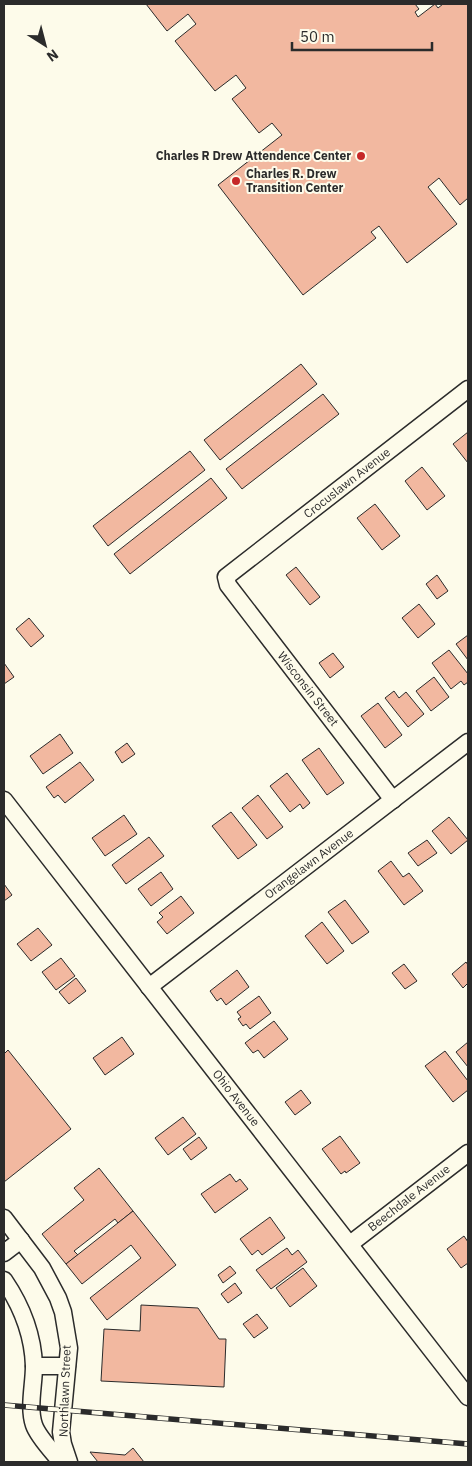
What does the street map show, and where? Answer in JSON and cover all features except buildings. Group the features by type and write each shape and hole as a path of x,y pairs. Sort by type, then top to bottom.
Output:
{"street":[{"name":"Crocuslawn Avenue","path":"226,577 468,389"},
{"name":"Wisconsin Street","path":"226,577 228,585 393,800"},
{"name":"Orangelawn Avenue","path":"149,987 468,742"},
{"name":"Ohio Avenue","path":"4,800 468,1397"},
{"name":"Beechdale Avenue","path":"350,1244 468,1153"},
{"name":"Northlawn Street","path":"4,1218 42,1268 58,1298 63,1312 69,1348 61,1432 69,1462"},
{"path":"4,1253 21,1240"},
{"name":"Northlawn Street","path":"4,1280 24,1317 31,1343 34,1366 32,1416 34,1426 61,1462"},
{"path":"34,1366 67,1366"}],"railway":[{"path":"4,1405 468,1444"}],"place":[{"name":"Charles R Drew Attendence Center","path":"361,156"},
{"name":"Charles R. Drew Transition Center","path":"236,181"}]}
